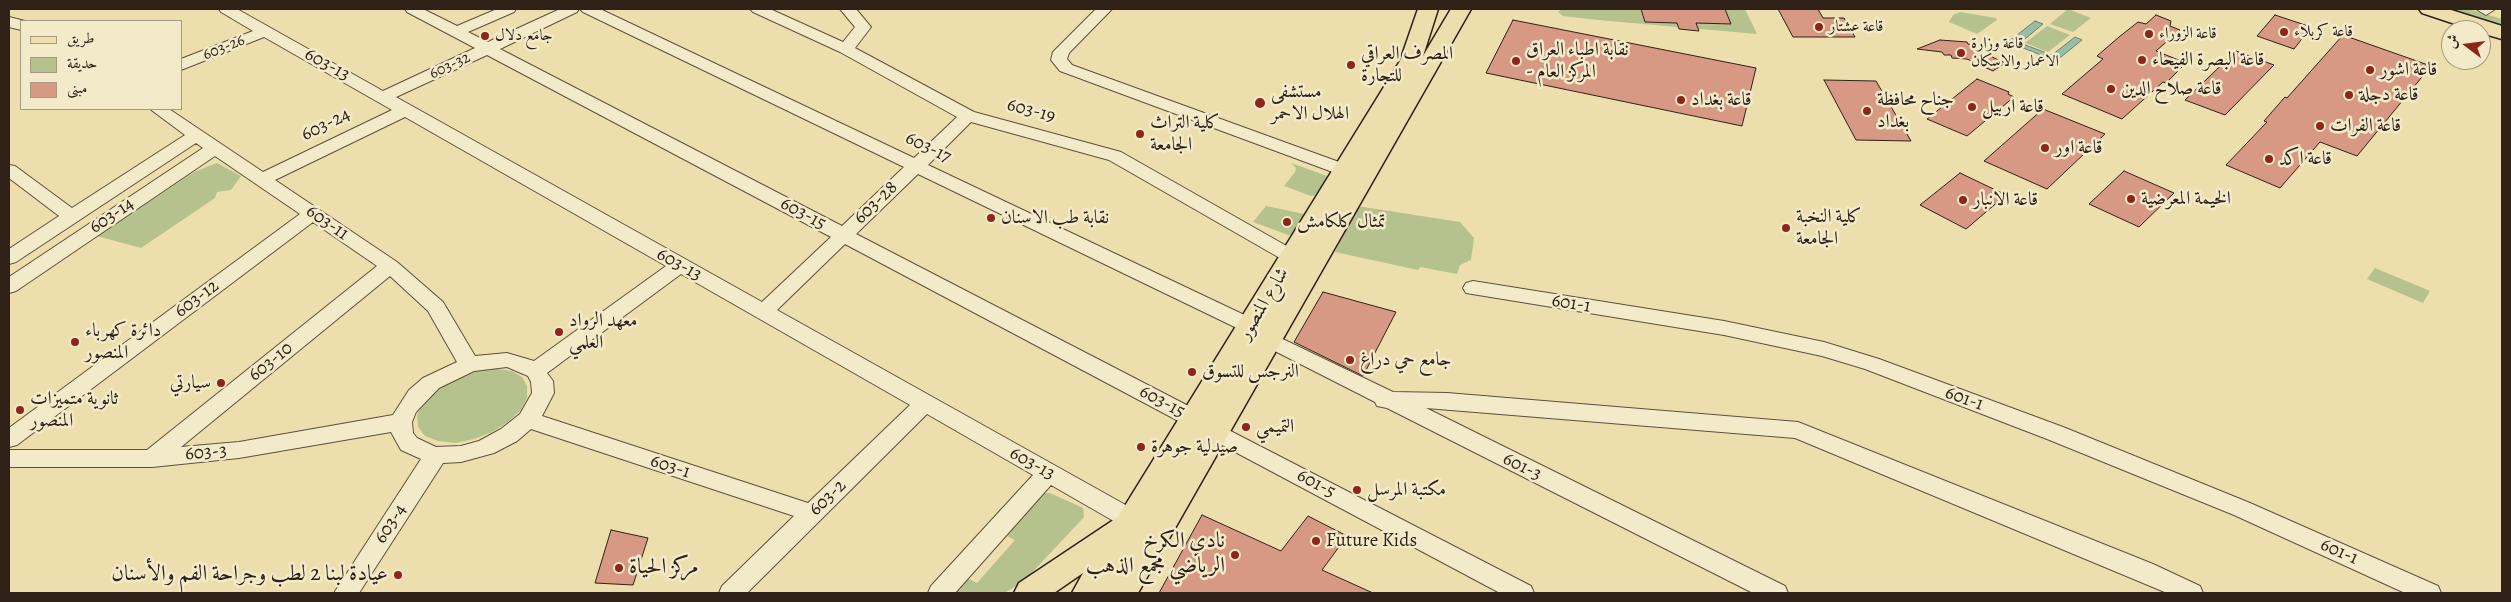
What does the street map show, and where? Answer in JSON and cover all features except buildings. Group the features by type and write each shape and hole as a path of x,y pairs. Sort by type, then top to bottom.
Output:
{"main road":[{"name":"شارع المنصور","path":"1260,333 1292,257 1411,61 1428,9"},
{"path":"1440,45 1451,9"},
{"name":"شارع المنصور","path":"1121,593 1205,425 1461,9"},
{"path":"2429,9 2502,33"},
{"name":"شارع المنصور","path":"1088,593 1132,520 1205,425"},
{"path":"1030,593 1132,520"}],"street":[{"name":"603-15","path":"412,9 1205,425"},
{"path":"456,32 509,9"},
{"name":"603-32","path":"383,97 572,9"},
{"name":"603-17","path":"588,9 1260,333"},
{"name":"603-19","path":"758,9 846,49 968,116 1115,156 1292,257"},
{"path":"846,49 863,27 848,9"},
{"path":"1104,9 1061,52 1059,60 1066,68 1344,170"},
{"name":"603-13","path":"234,10 266,31 1132,520"},
{"name":"603-26","path":"182,65 266,31"},
{"name":"603-11","path":"160,110 198,134 390,266 436,307 468,365"},
{"name":"603-24","path":"264,179 406,110"},
{"name":"603-28","path":"763,312 968,116"},
{"name":"603-14","path":"9,258 198,134"},
{"name":"603-14","path":"9,286 216,147"},
{"path":"9,170 72,217"},
{"name":"603-12","path":"9,439 313,213"},
{"path":"535,371 680,265"},
{"name":"603-10","path":"152,458 390,266"},
{"name":"601-1","path":"1473,288 1742,331 1824,349 1872,364 2055,433 2224,502 2429,593"},
{"name":"601-3","path":"1260,333 1385,400 1776,593"},
{"path":"507,360 523,364 535,371 542,381 543,393 538,406 528,420 509,435 486,447 460,454 436,455 421,451 409,444 402,434 401,422 406,409 424,389 449,372 468,365 507,360"},
{"path":"1385,400 1446,401 1798,430 2144,571 2191,593"},
{"name":"603-2","path":"731,593 925,404"},
{"name":"603-1","path":"528,420 812,513"},
{"name":"603-3","path":"9,459 152,458 239,450 401,422"},
{"name":"601-5","path":"1205,425 1522,593"},
{"name":"603-4","path":"346,593 436,455"},
{"path":"940,593 1049,474"}],"green space":[{"path":"1561,9 1745,9 1757,34 1563,16 1558,12"},
{"path":"2068,9 2091,18 2073,32 2050,24"},
{"path":"2448,9 2469,9 2502,19 2502,26 2491,23 2491,20 2483,20"},
{"path":"1960,12 1996,18 1997,20 1977,34 1949,22 1953,15"},
{"path":"2047,26 2070,35 2048,52 2025,43"},
{"path":"217,163 241,176 231,190 217,192 215,198 141,248 97,236 194,172"},
{"path":"1291,163 1330,177 1320,195 1311,196 1284,186 1295,172 1296,168"},
{"path":"1266,206 1304,214 1291,236 1253,222"},
{"path":"1357,206 1460,222 1474,238 1471,260 1460,265 1457,274 1420,267 1418,270 1335,252"},
{"path":"2375,268 2430,291 2423,303 2367,279"},
{"path":"482,369 512,371 522,377 527,386 527,398 521,410 508,422 492,432 474,439 455,443 438,441 425,436 418,427 417,415 423,403 433,392 448,382"},
{"path":"1041,493 1050,493 1083,508 1084,517 1026,579 1004,593 950,593 965,577 977,583 1015,540 1005,535"}],"shaded area":[{"path":"2035,21 2043,24 2020,43 2052,55 2075,37 2082,40 2056,61 2008,42"}],"place":[{"name":"قاعة عشتار","path":"1819,27"},
{"name":"قاعة كربلاء","path":"2284,32"},
{"name":"قاعة الزوراء","path":"2149,34"},
{"name":"جامع دلال","path":"485,36"},
{"name":"قاعة وزارة الاعمار والاسكان","path":"1961,53"},
{"name":"قاعة البصرة الفيحاء","path":"2142,60"},
{"name":"نقابة اطباء العراق - المركز العام","path":"1516,61"},
{"name":"المصرف العراقي للتجارة","path":"1351,65"},
{"name":"قاعة اشور","path":"2370,70"},
{"name":"قاعة صلاح الدين","path":"2111,89"},
{"name":"قاعة دجلة","path":"2349,95"},
{"name":"قاعة بغداد","path":"1681,100"},
{"name":"مستشفى الهلال الاحمر","path":"1260,103"},
{"name":"قاعة اربيل","path":"1972,107"},
{"name":"جناح محافظة بغداد","path":"1867,111"},
{"name":"قاعة الفرات","path":"2320,126"},
{"name":"كلية التراث الجامعة","path":"1140,134"},
{"name":"قاعة اور","path":"2045,148"},
{"name":"قاعة اكد","path":"2269,159"},
{"name":"الخيمة المعرضية","path":"2131,199"},
{"name":"قاعة الانبار","path":"1963,200"},
{"name":"نقابة طب الاسنان","path":"991,218"},
{"name":"تمثال كلكامش","path":"1287,222"},
{"name":"كلية النخبة الجامعة","path":"1786,228"},
{"name":"معهد الرواد العلمي","path":"559,332"},
{"name":"دائرة كهرباء المنصور","path":"75,342"},
{"name":"جامع حي دراغ","path":"1350,360"},
{"name":"النرجس للتسوق","path":"1192,372"},
{"name":"سيارتي","path":"221,383"},
{"name":"ثانوية متميزات المنصور","path":"20,410"},
{"name":"التميمي","path":"1246,427"},
{"name":"صيدلية جوهرة","path":"1141,447"},
{"name":"مكتبة المرسل","path":"1357,490"},
{"name":"Future Kids","path":"1316,541"},
{"name":"نادي الكرخ الرياضي مجمع الذهب","path":"1235,555"},
{"name":"مركز الحياة","path":"619,568"},
{"name":"عيادة لبنا 2 لطب وجراحة الفم والأسنان","path":"398,575"}]}
